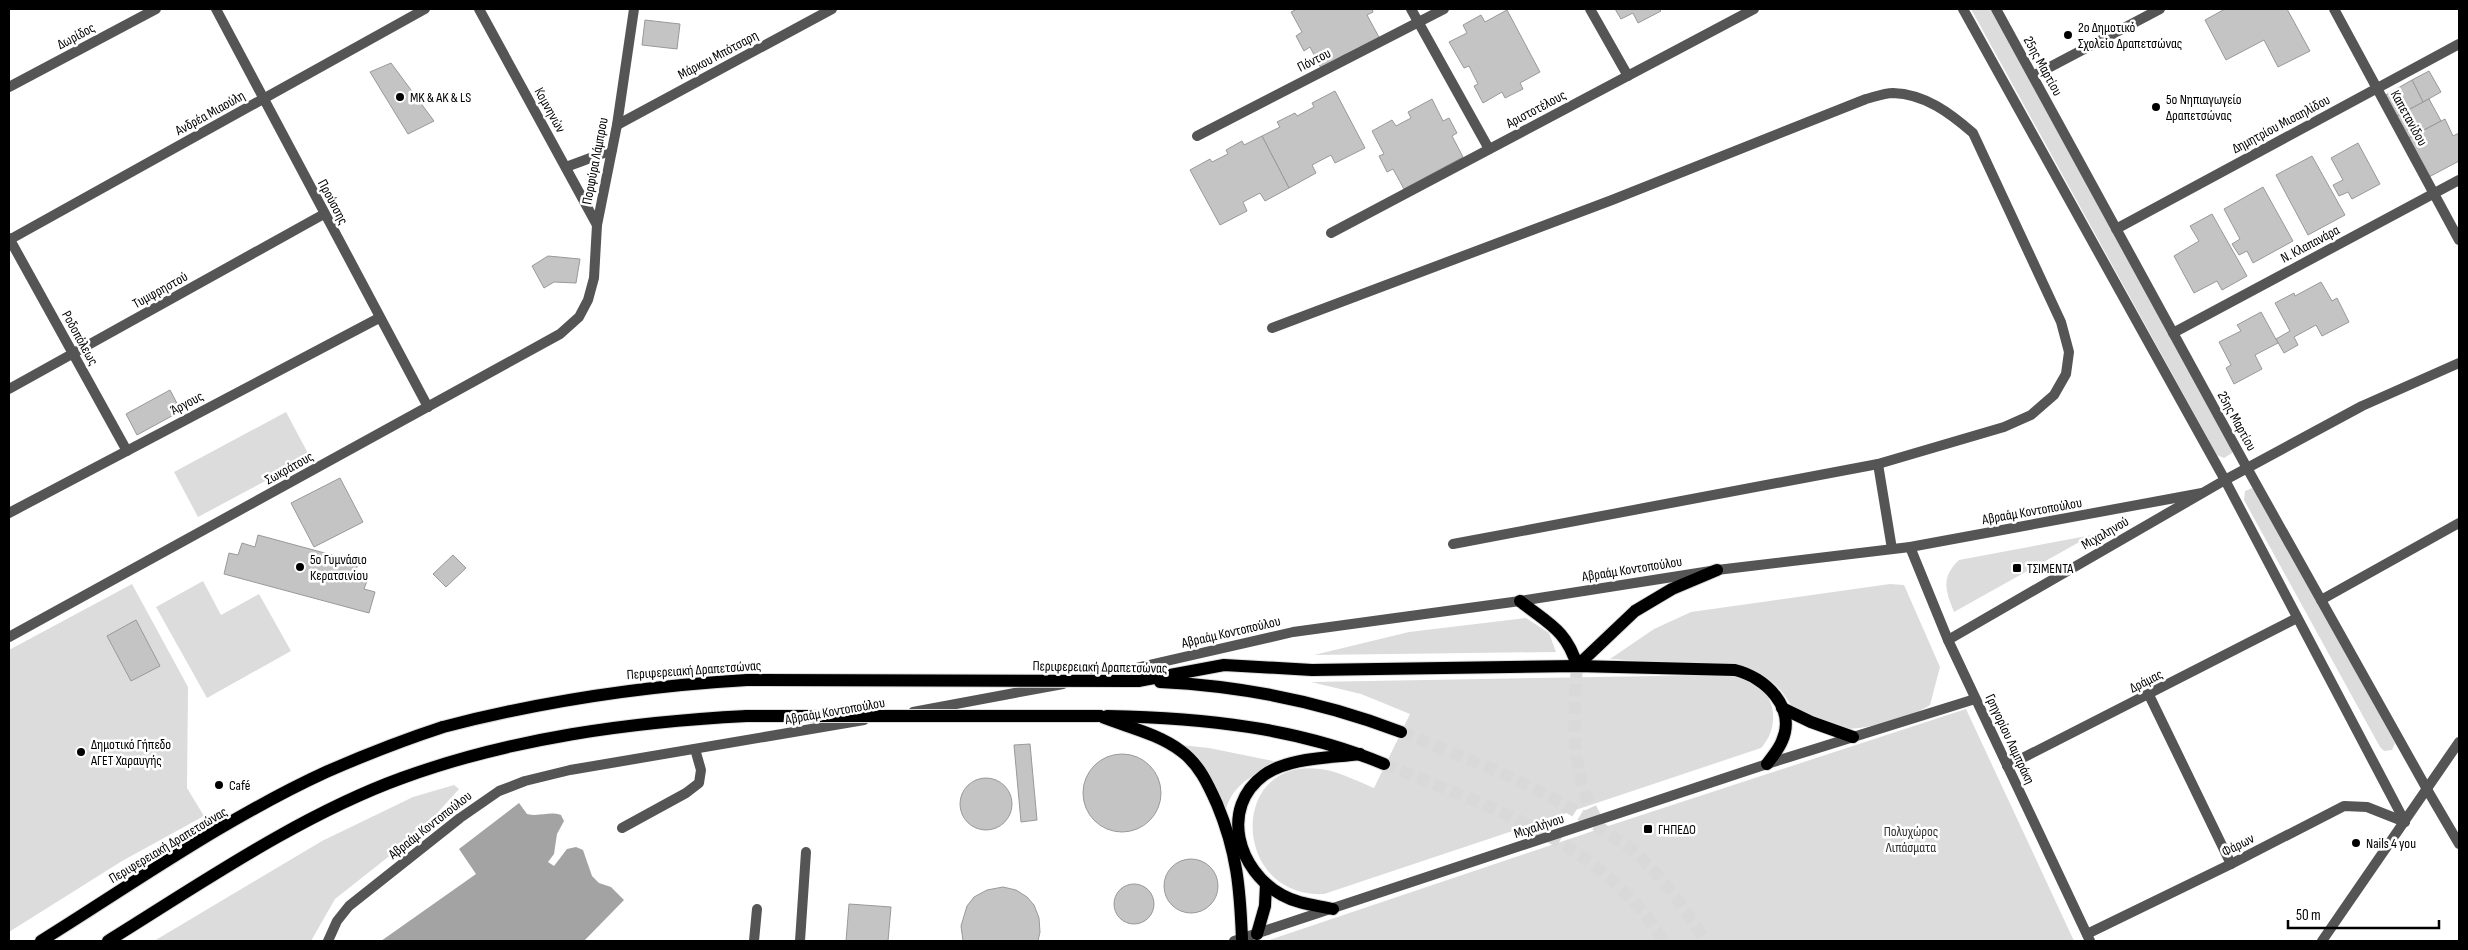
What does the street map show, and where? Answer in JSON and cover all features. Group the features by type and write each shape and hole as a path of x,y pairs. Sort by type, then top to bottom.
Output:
{"main road":[{"path":"1577,666 1635,611 1672,589 1717,570"},
{"path":"1520,601 1565,638 1577,666"},
{"path":"1138,681 1224,665 1312,670 1577,666 1735,670 1750,673 1763,680 1775,694 1782,708 1786,726 1783,740 1767,764"},
{"name":"Περιφερειακή Δραπετσώνας","path":"41,941 217,832 325,773 386,746 443,727 549,702 698,682 746,680 1138,681 1199,684 1249,690 1350,713 1401,732"},
{"path":"1782,708 1811,722 1853,737"},
{"path":"108,941 235,862 343,804 400,779 455,761 554,737 650,723 746,716 1100,716 1187,718 1292,734 1360,754 1384,764"},
{"path":"1100,716 1161,739 1181,751 1207,781 1230,836 1238,872 1238,940"},
{"path":"1333,909 1297,902 1266,884 1248,864 1239,842 1238,823 1242,806 1252,787 1264,775 1281,766 1360,754"},
{"path":"1257,934 1266,906 1266,884"}],"street":[{"name":"Δωρίδος","path":"9,87 156,9"},
{"name":"Προύσσης","path":"216,9 428,407"},
{"name":"Ανδρέα Μιαούλη","path":"9,239 425,9"},
{"name":"Κομνηνών","path":"478,9 597,225"},
{"name":"Πορφύρα Λάμπρου","path":"579,317 588,300 594,278 597,225 617,125 634,9"},
{"name":"Μάρκου Μπότσαρη","path":"617,125 832,9"},
{"path":"1411,9 1420,22 1489,149"},
{"name":"Πόντου","path":"1197,136 1444,9"},
{"path":"1590,9 1628,76"},
{"name":"Αριστοτέλους","path":"1331,233 1754,9"},
{"path":"1963,9 2225,480 2405,822"},
{"name":"25ης Μαρτίου","path":"1996,9 2247,468 2459,844"},
{"path":"2033,76 2160,9"},
{"name":"Καπετανίδου","path":"2334,9 2459,240"},
{"name":"Δημητρίου Μισαηλίδου","path":"2116,229 2459,44"},
{"path":"1272,328 1612,200 1866,99 1892,93 1921,99 1949,112 1973,133 2061,322 2069,352 2066,374 2054,396 2031,415 2004,427 1878,464 1453,544"},
{"path":"566,167 612,150"},
{"name":"Ν. Κλαπανάρα","path":"2173,333 2459,180"},
{"name":"Τυμφρηστού","path":"9,389 324,214"},
{"name":"Ροδοπόλεως","path":"9,239 127,451"},
{"name":"Σωκράτους","path":"9,637 560,334 579,317"},
{"name":"Άργους","path":"9,513 379,318"},
{"path":"2225,480 2362,406 2459,363"},
{"path":"1878,464 1892,549"},
{"name":"Μιχαληνού","path":"1948,640 2225,480"},
{"name":"Αβραάμ Κοντοπούλου","path":"328,941 337,920 349,906 460,818 499,791 541,776 1026,692 1293,632 1520,601 1717,570 1910,547 2202,493"},
{"path":"2321,600 2459,523"},
{"name":"Γρηγορίου Λαμπράκη","path":"1910,547 1948,640 2088,938"},
{"name":"Δράμας","path":"2007,766 2297,618"},
{"path":"2149,695 2231,864"},
{"path":"1853,737 1975,699"},
{"name":"Μιχαλήνου","path":"1238,940 1853,737"},
{"path":"2322,941 2428,791 2459,742"},
{"path":"622,828 686,793 699,783 701,770 695,749"},
{"name":"Φάρων","path":"2088,938 2344,806 2367,807 2405,822"},
{"path":"800,941 806,852"},
{"path":"754,941 757,909"}],"green space":[{"path":"1971,9 1990,9 2232,447 2232,453 2224,458 2217,455"},
{"path":"286,412 310,457 198,517 174,472"},
{"path":"2252,488 2255,489 2395,743 2392,750 2384,751 2380,747 2244,500 2245,491"},
{"path":"2092,535 1954,612 1948,597 1946,584 1949,572 1959,560"},
{"path":"203,581 221,615 259,594 291,651 207,698 156,607"},
{"name":"Δημοτικό Γήπεδο ΑΓΕΤ Χαραυγής","path":"132,584 188,687 187,788 204,816 122,861 9,932 9,650"},
{"path":"1890,584 1904,585 1940,667 1930,705 1912,714 1888,722 1851,729 1823,723 1810,718 1793,707 1778,687 1768,679 1752,671 1740,668 1610,659 1654,629 1691,612"},
{"path":"1526,618 1549,633 1556,652 1314,655 1409,632"},
{"path":"1714,675 1748,680 1761,688 1767,695 1773,713 1773,722 1771,732 1761,748 1324,894 1294,890 1271,875 1258,853 1253,829 1256,805 1268,784 1290,771 1320,769 1341,774 1374,788 1410,714 1361,694 1311,682"},
{"name":"Πολυχώρος Λιπάσματα","path":"1966,709 2074,941 1266,941 1602,828"},
{"path":"1181,745 1209,748 1278,762 1244,782 1232,795 1225,813"},
{"path":"454,785 459,789 421,831 335,899 311,941 154,941 322,841 413,797"}],"shaded area":[{"path":"519,803 527,814 557,814 561,815 564,821 557,834 554,854 548,862 554,866 567,849 576,847 583,850 592,876 599,883 611,887 624,900 584,941 381,941 476,874 459,849"}],"building":[{"path":"1297,9 1372,9 1373,12 1367,15 1380,39 1342,56 1322,70 1310,47 1304,51 1296,36 1302,32 1291,12"},
{"path":"1615,9 1659,9 1661,11 1638,23 1633,13 1621,19"},
{"path":"2225,9 2287,9 2310,51 2278,67 2264,40 2226,60 2205,20"},
{"path":"1507,10 1540,72 1520,83 1523,89 1505,98 1502,92 1483,103 1474,86 1478,84 1469,66 1464,68 1449,42 1467,33 1463,25 1481,15 1485,22"},
{"path":"645,20 680,24 677,49 642,45"},
{"name":"MK & AK & LS","path":"391,63 434,121 408,134 370,72"},
{"path":"2429,71 2441,92 2423,102 2412,80"},
{"path":"2412,80 2423,102 2395,117 2384,96"},
{"path":"1335,91 1365,148 1335,163 1331,155 1312,165 1316,173 1289,188 1262,136 1280,127 1277,122 1295,113 1297,116 1314,107 1312,103"},
{"path":"1432,99 1443,121 1449,118 1457,133 1452,136 1463,157 1404,189 1393,169 1387,172 1379,156 1384,154 1372,131 1392,120 1396,126 1411,118 1408,112"},
{"path":"2429,99 2441,121 2407,139 2395,117"},
{"path":"2445,119 2453,136 2459,133 2459,161 2427,178 2407,139"},
{"path":"1262,136 1289,188 1265,201 1260,193 1243,202 1247,211 1220,225 1190,170 1210,159 1212,162 1228,154 1226,150 1242,141 1244,145"},
{"path":"2358,143 2380,184 2352,199 2348,192 2339,196 2333,185 2343,180 2331,158"},
{"path":"2312,156 2345,215 2308,235 2276,175"},
{"path":"2263,187 2293,241 2253,263 2247,251 2239,255 2232,244 2240,239 2224,209"},
{"path":"2212,214 2247,276 2222,290 2217,281 2194,293 2174,256 2199,241 2190,226"},
{"path":"548,256 580,259 576,283 554,282 544,288 532,266"},
{"path":"2321,282 2332,301 2337,298 2349,322 2322,336 2316,325 2294,337 2298,345 2284,353 2276,339 2290,331 2275,303 2294,293 2295,296"},
{"path":"2261,312 2278,343 2255,355 2262,369 2234,384 2226,368 2231,365 2219,342 2241,331 2237,325"},
{"path":"170,390 181,411 137,435 126,414"},
{"path":"340,478 363,522 314,547 291,503"},
{"path":"258,535 358,562 355,575 368,578 364,589 375,592 369,613 224,574 229,553 238,555 242,543 255,547"},
{"path":"453,555 466,568 446,587 433,574"},
{"path":"136,620 160,666 131,681 107,636"},
{"path":"1030,744 1037,820 1021,822 1014,745"},
{"path":"1122,754 1137,757 1150,765 1158,778 1161,793 1158,808 1150,821 1137,829 1122,832 1107,829 1094,821 1086,808 1083,793 1086,778 1094,765 1107,757"},
{"path":"981,778 991,778 1005,785 1012,799 1012,809 1005,823 991,830 981,830 971,826 964,819 960,809 960,799 964,789 971,782"},
{"path":"1191,859 1210,867 1218,886 1210,905 1191,913 1172,905 1164,886 1172,867"},
{"path":"1134,884 1148,890 1154,904 1148,918 1134,924 1120,918 1114,904 1120,890"},
{"path":"1003,887 1016,890 1027,897 1034,905 1039,918 1040,932 1038,941 963,941 961,926 967,906 974,897 987,890"},
{"path":"849,904 891,907 888,941 846,941"}],"tunnel":[{"path":"1577,666 1575,727 1578,767 1583,786 1599,824"},
{"path":"1401,732 1481,764 1533,788 1558,801 1622,843 1637,854 1665,885 1682,906 1705,941"},
{"path":"1384,764 1501,812 1575,852 1608,877 1638,906 1663,941"}],"place":[{"name":"2ο Δημοτικό Σχολείο Δραπετσώνας","path":"2068,35"},
{"name":"MK & AK & LS","path":"400,97"},
{"name":"5ο Νηπιαγωγείο Δραπετσώνας","path":"2156,107"},
{"name":"5ο Γυμνάσιο Κερατσινίου","path":"300,567"},
{"name":"ΤΣΙΜΕΝΤΑ","path":"2017,568"},
{"name":"Δημοτικό Γήπεδο ΑΓΕΤ Χαραυγής","path":"81,752"},
{"name":"Café","path":"219,785"},
{"name":"ΓΗΠΕΔΟ","path":"1648,829"},
{"name":"Nails 4 you","path":"2356,843"}]}
